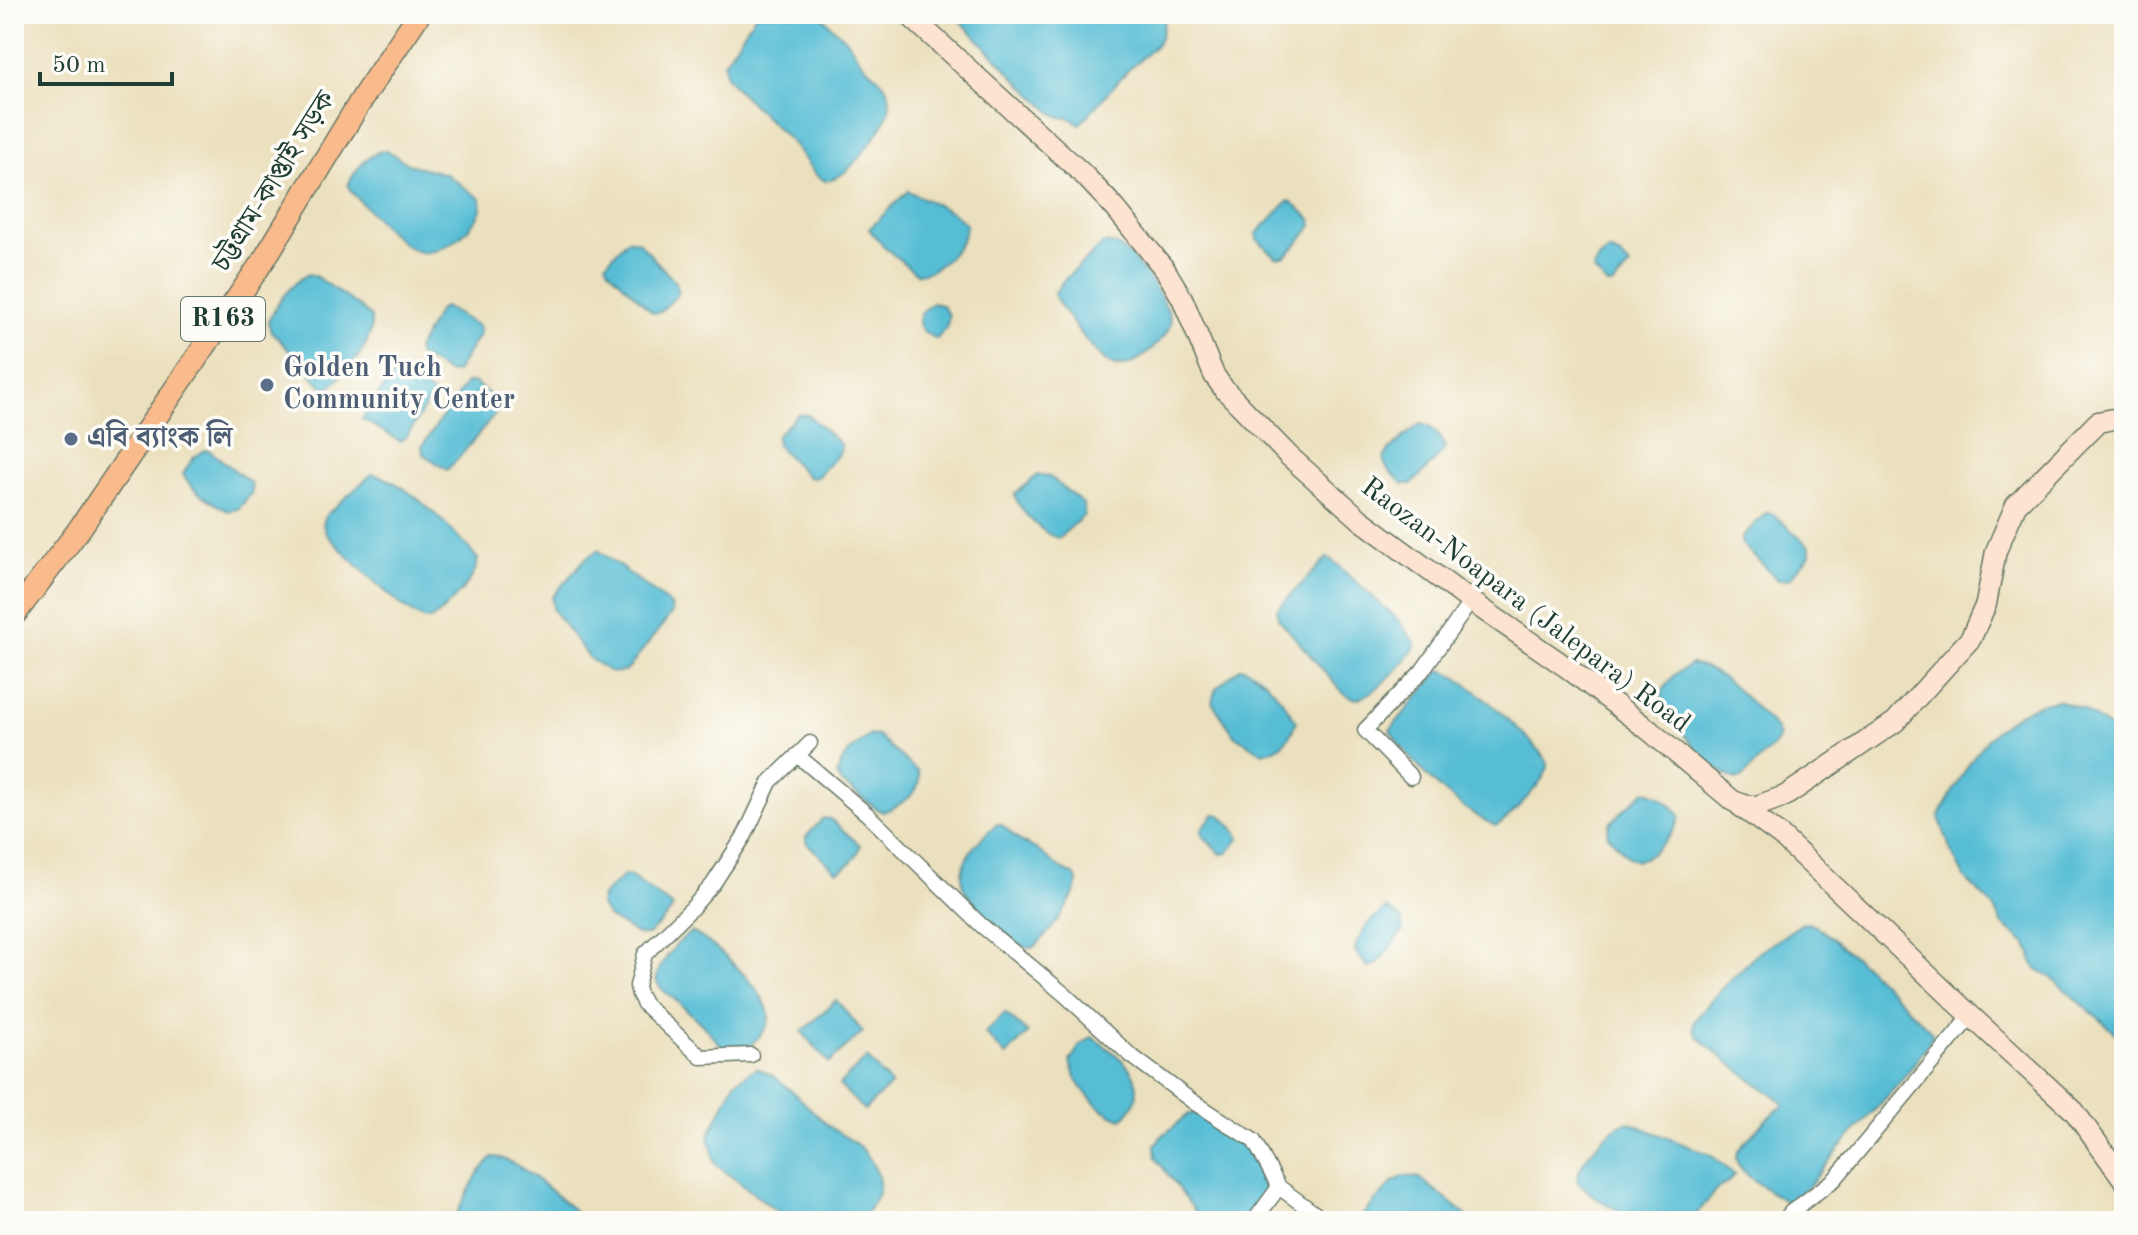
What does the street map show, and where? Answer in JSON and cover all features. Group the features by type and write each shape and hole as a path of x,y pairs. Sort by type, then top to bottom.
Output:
{"main road":[{"name":"চট্টগ্রাম-কাপ্তাই সড়ক","path":"14,615 78,531 265,258 365,94 419,14"},
{"name":"Raozan-Noapara (Jalepara) Road","path":"908,14 1084,175 1116,209 1174,284 1214,375 1278,445 1361,520 1569,669 1781,836 2074,1111 2124,1180"},
{"path":"1733,801 1757,806 1785,796 1895,722 1971,638 1986,604 1996,551 2016,505 2098,422 2124,417"}],"street":[{"path":"1411,777 1365,730 1422,671 1471,601"},
{"path":"751,1055 701,1057 644,1004 637,986 645,954 713,884 745,835 770,782 810,743"},
{"path":"797,755 867,814 981,925 1064,994 1129,1054 1192,1101 1254,1141 1279,1187 1325,1221"},
{"path":"1784,1221 1791,1212 1835,1179 1971,1016"},
{"path":"1254,1221 1279,1187"}],"water":[{"path":"756,14 821,14 885,85 890,104 885,119 859,158 839,176 825,181 815,174 795,146 726,76 724,63"},
{"path":"954,14 1165,14 1156,45 1127,71 1080,124 1050,111"},
{"path":"387,150 408,164 446,174 481,199 478,216 462,235 433,251 413,249 384,226 350,190 348,185 364,162"},
{"path":"908,191 952,212 966,224 961,241 949,257 933,269 917,274 884,247 869,229"},
{"path":"1288,201 1311,219 1312,227 1286,256 1277,258 1257,239 1256,234"},
{"path":"628,239 639,242 675,282 679,293 660,312 653,313 609,270 606,263"},
{"path":"1104,243 1116,245 1132,258 1151,282 1170,317 1170,325 1160,341 1127,365 1113,365 1099,355 1054,294 1063,281"},
{"path":"1609,251 1621,256 1630,266 1613,285 1607,285 1593,270 1599,259"},
{"path":"308,274 371,317 371,328 364,347 330,388 323,387 271,331 268,322 295,283"},
{"path":"932,303 942,305 949,316 947,326 937,339 924,332 919,323 922,313"},
{"path":"444,307 478,326 480,333 456,372 448,373 418,355 417,349 439,310"},
{"path":"396,370 433,394 407,436 400,441 362,419"},
{"path":"474,382 498,402 498,411 447,470 423,454 422,446 466,383"},
{"path":"798,414 808,415 841,445 840,452 817,477 809,478 777,445 776,436"},
{"path":"1420,424 1435,432 1445,446 1412,484 1404,484 1389,470 1385,456"},
{"path":"205,450 251,483 252,493 238,509 228,511 209,500 191,486 183,474 193,458"},
{"path":"372,474 399,485 414,496 444,522 478,559 475,571 465,586 432,619 420,618 393,598 326,534 323,524 326,515"},
{"path":"1038,475 1050,477 1083,504 1084,515 1059,538 1039,527 1026,514 1015,494"},
{"path":"1766,513 1773,514 1810,547 1810,555 1789,579 1778,580 1741,543 1742,537"},
{"path":"598,550 671,605 672,613 626,671 612,673 590,659 553,610 552,597 585,559"},
{"path":"1327,558 1397,619 1416,644 1392,675 1360,698 1342,692 1278,618 1277,609"},
{"path":"1691,664 1714,672 1725,680 1776,729 1779,737 1776,743 1742,778 1736,780 1705,760 1663,709 1662,692 1674,675"},
{"path":"1241,667 1266,682 1296,721 1288,738 1263,753 1235,736 1212,702 1216,688"},
{"path":"1442,670 1466,684 1500,712 1538,749 1548,765 1535,789 1496,826 1451,798 1410,758 1390,730"},
{"path":"2057,700 2084,710 2124,739 2124,1040 2036,968 2026,944 2002,924 1995,908 1964,877 1939,817 1972,760 1999,728 2016,715"},
{"path":"870,735 878,736 918,772 918,786 914,792 903,802 883,812 842,783 837,775 854,747"},
{"path":"1644,791 1664,800 1680,816 1663,843 1636,861 1628,857 1607,834 1610,823"},
{"path":"1214,814 1221,815 1237,832 1239,839 1228,853 1221,854 1202,835 1202,828"},
{"path":"823,818 830,819 860,845 852,861 836,871 806,842 806,837"},
{"path":"997,824 1074,875 1078,882 1060,918 1032,948 1013,942 995,927 965,891 962,881 962,871 969,853"},
{"path":"624,875 630,876 673,907 648,935 638,935 608,917 600,905 602,896"},
{"path":"1387,908 1402,920 1403,931 1377,964 1368,967 1355,952 1358,939 1376,916"},
{"path":"1807,923 1818,927 1865,966 1933,1035 1893,1090 1813,1181 1788,1203 1742,1170 1736,1157 1739,1149 1762,1124 1784,1106 1706,1043 1695,1032 1694,1026 1695,1020 1721,989 1757,954"},
{"path":"691,932 713,946 739,970 767,1008 769,1019 766,1027 747,1049 723,1048 657,982 663,962"},
{"path":"836,1000 863,1032 829,1063 802,1032"},
{"path":"1005,1013 1028,1033 1006,1056 985,1033"},
{"path":"1092,1037 1119,1057 1137,1084 1133,1106 1121,1119 1096,1103 1073,1072 1070,1062 1080,1045"},
{"path":"867,1058 891,1085 864,1110 839,1085"},
{"path":"756,1068 785,1085 830,1127 858,1146 873,1164 879,1182 878,1192 860,1221 790,1221 715,1164 709,1136 735,1082"},
{"path":"1200,1113 1245,1148 1264,1172 1266,1195 1247,1221 1202,1221 1156,1158 1155,1146 1161,1137 1189,1114"},
{"path":"1628,1122 1711,1155 1735,1175 1718,1188 1691,1221 1637,1221 1596,1198 1577,1181 1582,1165 1596,1146 1612,1130"},
{"path":"492,1157 512,1163 534,1178 574,1210 576,1221 453,1221 477,1175"},
{"path":"1404,1176 1420,1178 1473,1221 1357,1221 1393,1182"}],"place":[{"name":"Golden Tuch Community Center","path":"267,385"},
{"name":"এবি ব্যাংক লি","path":"71,439"}]}
